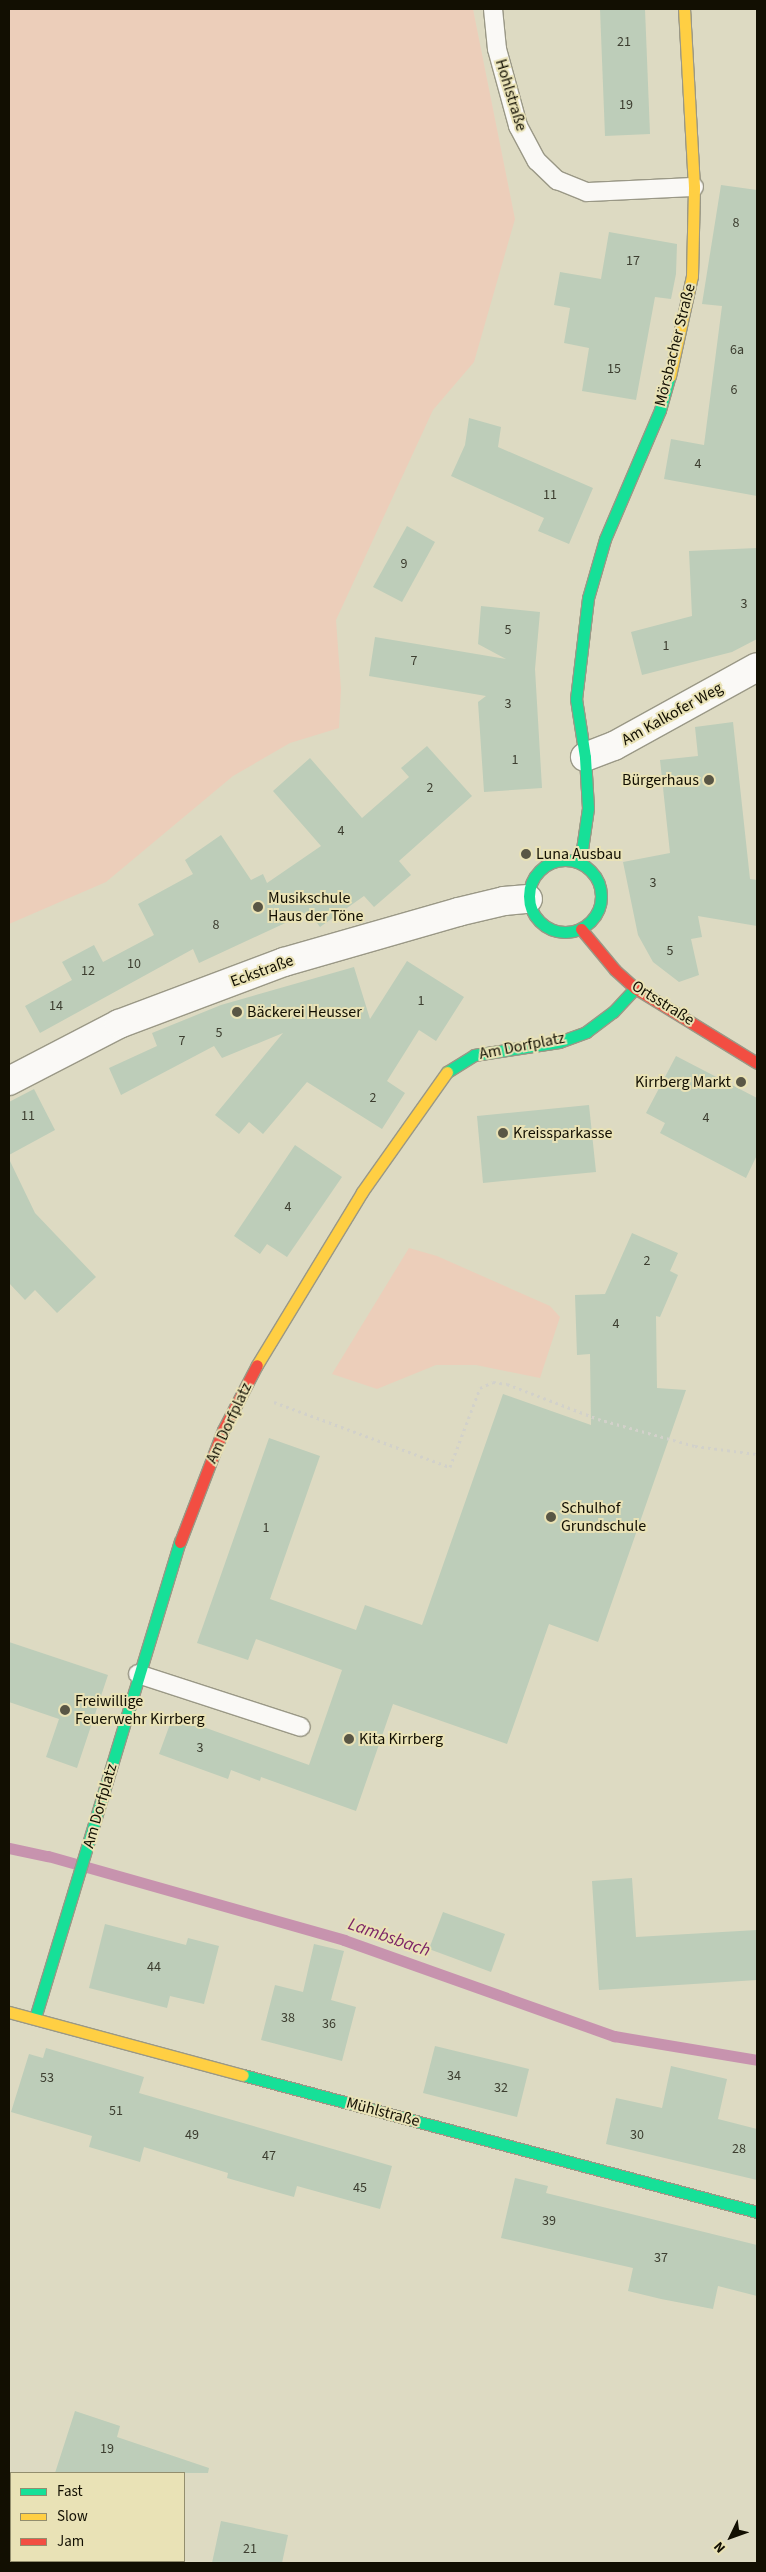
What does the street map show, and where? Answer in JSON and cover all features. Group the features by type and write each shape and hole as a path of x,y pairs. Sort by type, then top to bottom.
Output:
{"street":[{"name":"Mörsbacher Straße","path":"585,757 576,699 580,645 588,598 605,539 660,410 676,353 692,276 694,187 684,9"},
{"name":"Am Kalkofer Weg","path":"585,757 614,746 757,666"},
{"path":"580,863 588,808 585,757"},
{"path":"555,861 580,863 591,871 601,896 599,909 592,921 581,929 567,933 540,924 532,912 528,899 535,875 544,866 555,861"},
{"name":"Eckstraße","path":"9,1080 119,1024 284,962 458,912 504,901 528,899"},
{"name":"Ortsstraße","path":"581,929 615,970 635,988 757,1063"},
{"name":"Am Dorfplatz","path":"35,2018 77,1886 138,1674 175,1556 223,1430 243,1390 362,1192 434,1087 453,1066 474,1055 559,1042 586,1032 613,1012 635,988"},
{"name":"Mühlstraße","path":"9,2012 757,2212"}],"lane":[{"name":"Hohlstraße","path":"493,9 497,49 518,126 537,161 557,180 587,192 694,187"},
{"path":"138,1674 300,1727"}],"path":[{"path":"243,1390 450,1467 480,1388 493,1382 507,1384 598,1419 695,1446 757,1454"}],"shaded area":[{"path":"9,9 473,9 515,219 474,362 433,410 336,620 341,689 339,728 290,743 233,776 106,882 9,924"},
{"path":"409,1248 437,1256 550,1306 560,1317 540,1378 476,1365 436,1365 377,1389 332,1374"}],"building":[{"path":"600,9 645,9 650,134 605,136"},
{"path":"721,185 757,190 757,496 664,479 671,439 704,445 722,306 702,304"},
{"path":"609,232 677,244 676,274 671,299 655,297 636,400 582,391 589,348 564,343 570,308 554,305 560,272 601,279"},
{"path":"469,418 501,427 498,447 593,488 569,544 538,531 544,518 451,476 465,445"},
{"path":"407,526 435,542 402,602 373,587"},
{"path":"757,548 757,639 732,652 642,675 631,632 692,616 689,551"},
{"path":"481,606 540,612 535,669 542,788 484,792 478,702 486,696 369,676 375,637 506,659 478,644"},
{"path":"733,722 750,879 757,880 757,926 698,916 702,937 691,939 699,975 679,982 653,962 638,935 623,862 670,853 660,760 698,756 695,727"},
{"path":"427,746 472,796 399,861 411,875 374,907 364,896 320,927 309,912 199,963 193,949 40,1033 25,1006 72,980 62,962 94,945 103,962 154,935 138,904 193,874 185,860 221,835 251,880 263,874 267,883 321,846 273,791 310,758 362,818 409,777 401,768"},
{"path":"407,961 464,997 436,1041 419,1030 387,1081 405,1093 382,1129 307,1082 263,1134 249,1122 239,1134 215,1115 283,1033 222,1058 214,1046 121,1095 109,1068 157,1046 152,1033 221,1005 354,967 370,1019"},
{"path":"676,1056 757,1098 757,1155 746,1178 660,1133 665,1123 646,1113"},
{"path":"34,1089 55,1130 9,1155 9,1102"},
{"path":"589,1105 596,1172 483,1183 477,1116"},
{"path":"295,1145 342,1177 287,1257 267,1244 260,1254 234,1236"},
{"path":"9,1159 35,1213 96,1277 57,1313 35,1290 25,1300 9,1283"},
{"path":"632,1233 678,1253 670,1271 678,1275 660,1317 656,1316 657,1388 686,1390 598,1642 549,1624 507,1744 393,1704 356,1811 261,1777 260,1781 231,1770 228,1779 159,1754 173,1716 309,1765 342,1670 256,1639 248,1660 197,1643 269,1438 320,1456 270,1599 356,1630 365,1605 422,1625 503,1394 591,1425 590,1354 577,1355 575,1295 605,1294"},
{"name":"Freiwillige Feuerwehr Kirrberg","path":"9,1642 108,1675 77,1768 46,1757 59,1719 9,1702"},
{"path":"632,1878 636,1937 757,1930 757,1980 599,1990 592,1881"},
{"path":"443,1912 505,1934 491,1972 429,1949"},
{"path":"105,1924 186,1945 188,1938 219,1946 204,2004 170,1996 167,2008 89,1988"},
{"path":"314,1944 344,1951 331,2000 356,2007 342,2061 261,2040 275,1985 303,1992"},
{"path":"435,2046 529,2069 517,2117 423,2093"},
{"path":"46,2048 144,2077 139,2093 392,2166 380,2209 297,2186 294,2197 227,2178 228,2173 144,2147 140,2162 89,2147 92,2136 11,2112 29,2054 43,2058"},
{"path":"671,2066 727,2079 718,2119 757,2129 757,2180 606,2144 616,2098 662,2108"},
{"path":"515,2178 548,2186 546,2193 757,2245 757,2296 718,2286 713,2309 661,2299 628,2291 633,2268 501,2238"},
{"path":"75,2411 120,2426 117,2437 209,2468 208,2473 55,2472"},
{"path":"221,2521 288,2535 282,2563 212,2563"}],"waterway":[{"name":"Lambsbach","path":"9,1848 48,1856 344,1940 614,2036 757,2060"}],"traffic: fast":[{"path":"580,863 588,808 585,757 576,699 588,598 605,539 660,410 670,376"},
{"path":"558,860 572,860 591,870 601,889 601,896 601,903 591,922 572,932 558,932 539,922 529,903 529,889 539,870 558,860"},
{"path":"447,1072 474,1055 559,1042 586,1032 613,1012 635,988"},
{"path":"35,2018 180,1542"},
{"path":"243,2075 757,2212"}],"traffic: slow":[{"path":"670,376 692,276 694,187 684,9"},
{"path":"257,1365 362,1192 447,1072"},
{"path":"9,2012 243,2075"}],"traffic: jam":[{"path":"581,929 615,970 635,988 757,1063"},
{"path":"180,1542 223,1430 257,1365"}],"place":[{"name":"Bürgerhaus","path":"709,780"},
{"name":"Luna Ausbau","path":"526,854"},
{"name":"Musikschule Haus der Töne","path":"258,907"},
{"name":"Bäckerei Heusser","path":"237,1012"},
{"name":"Kirrberg Markt","path":"741,1082"},
{"name":"Kreissparkasse","path":"503,1133"},
{"name":"Schulhof Grundschule","path":"551,1517"},
{"name":"Freiwillige Feuerwehr Kirrberg","path":"65,1710"},
{"name":"Kita Kirrberg","path":"349,1739"}]}
